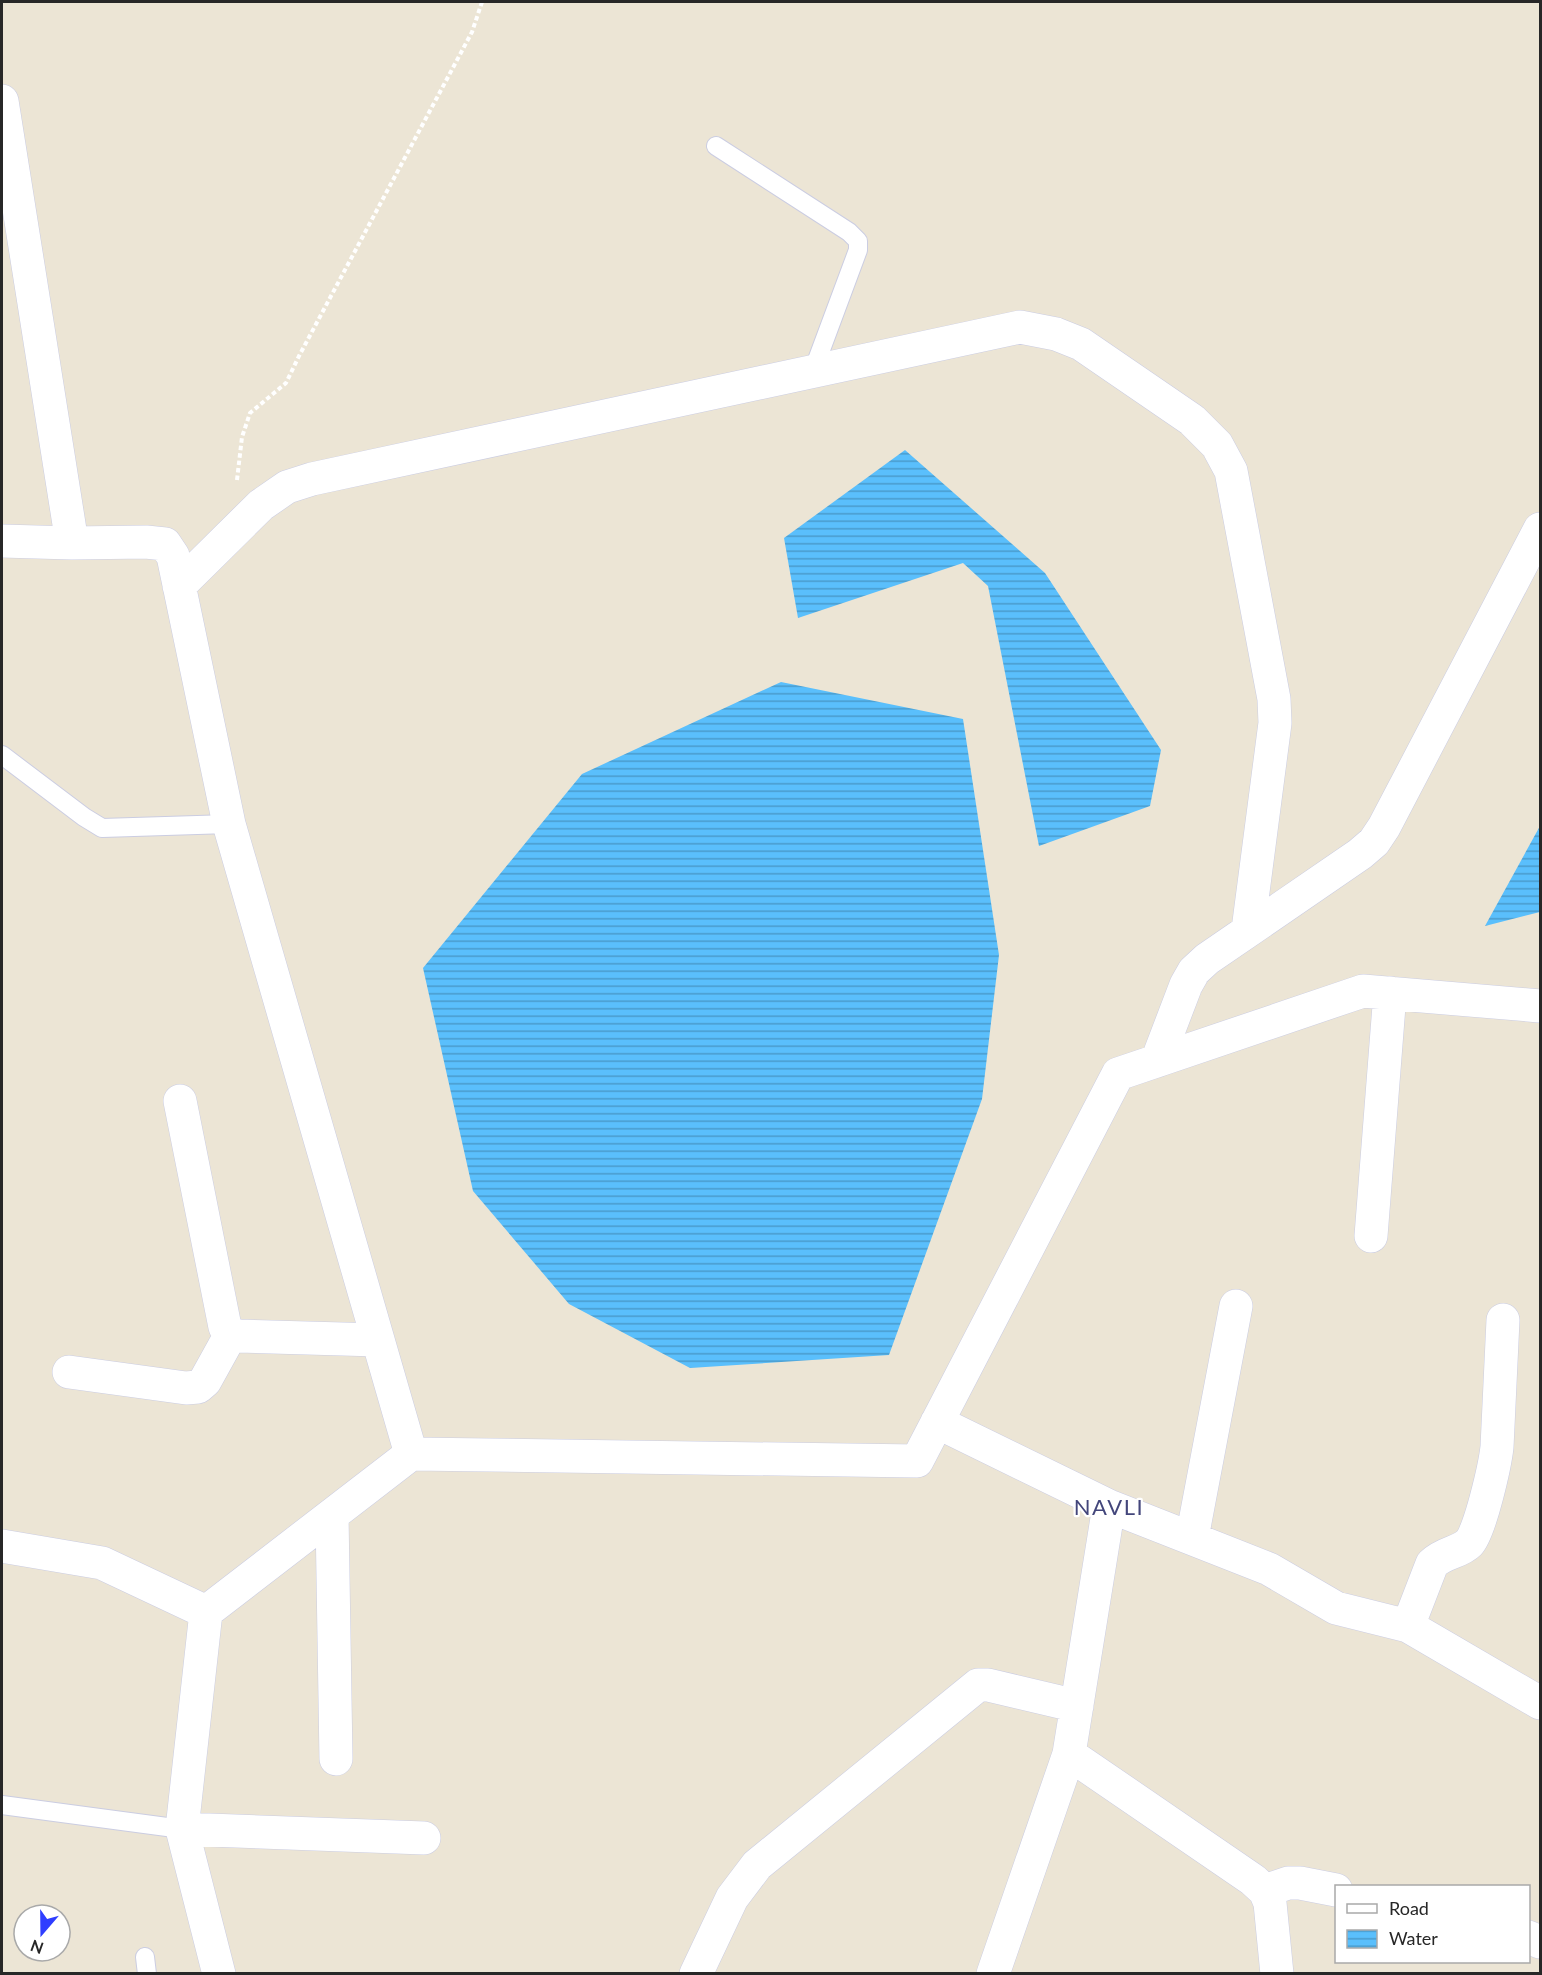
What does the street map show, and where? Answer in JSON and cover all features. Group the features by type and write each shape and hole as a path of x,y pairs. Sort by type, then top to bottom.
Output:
{"street":[{"path":"2,101 72,543"},
{"path":"179,586 261,505 287,487 312,479 1020,327 1056,334 1081,344 1192,420 1217,445 1231,471 1274,699 1275,723 1248,930"},
{"path":"1157,1061 1194,971 1207,958 1360,854 1374,842 1384,827 1540,529"},
{"path":"2,541 146,542 165,544 173,556 229,825 411,1454"},
{"path":"219,1974 182,1829 206,1612 411,1454 917,1461 1118,1074 1362,991 1540,1006"},
{"path":"1371,1236 1390,993"},
{"path":"180,1101 225,1328 231,1334 239,1336 378,1340"},
{"path":"1192,1538 1236,1306"},
{"path":"1408,1626 1432,1564 1439,1557 1464,1547 1471,1541 1476,1528 1496,1460 1503,1320"},
{"path":"69,1372 186,1388 198,1387 205,1381 231,1334"},
{"path":"938,1422 1109,1506 1269,1569 1336,1608 1408,1626 1540,1703"},
{"path":"993,1974 1070,1754 1109,1506"},
{"path":"332,1515 336,1759"},
{"path":"2,1546 102,1563 206,1612"},
{"path":"696,1974 732,1898 757,1865 978,1685 988,1685 1077,1706"},
{"path":"1070,1754 1253,1880 1265,1891 1270,1903 1277,1974"},
{"path":"182,1829 424,1838"},
{"path":"1265,1891 1288,1883 1335,1890"}],"lane":[{"path":"716,146 849,232 858,241 858,250 813,371"},
{"path":"2,755 102,828 229,825"},
{"path":"2,1805 182,1829"}],"path":[{"path":"236,482 243,437 250,413 286,383 472,32 482,2"}],"water":[{"path":"905,450 1045,573 1161,750 1150,806 1039,846 988,586 963,563 798,618 784,538"},
{"path":"781,682 963,719 999,955 982,1099 889,1355 690,1368 569,1304 473,1191 423,968 582,774"},
{"path":"1540,826 1540,912 1485,926"}],"district":[{"name":"NAVLI","path":"1109,1506"}]}
